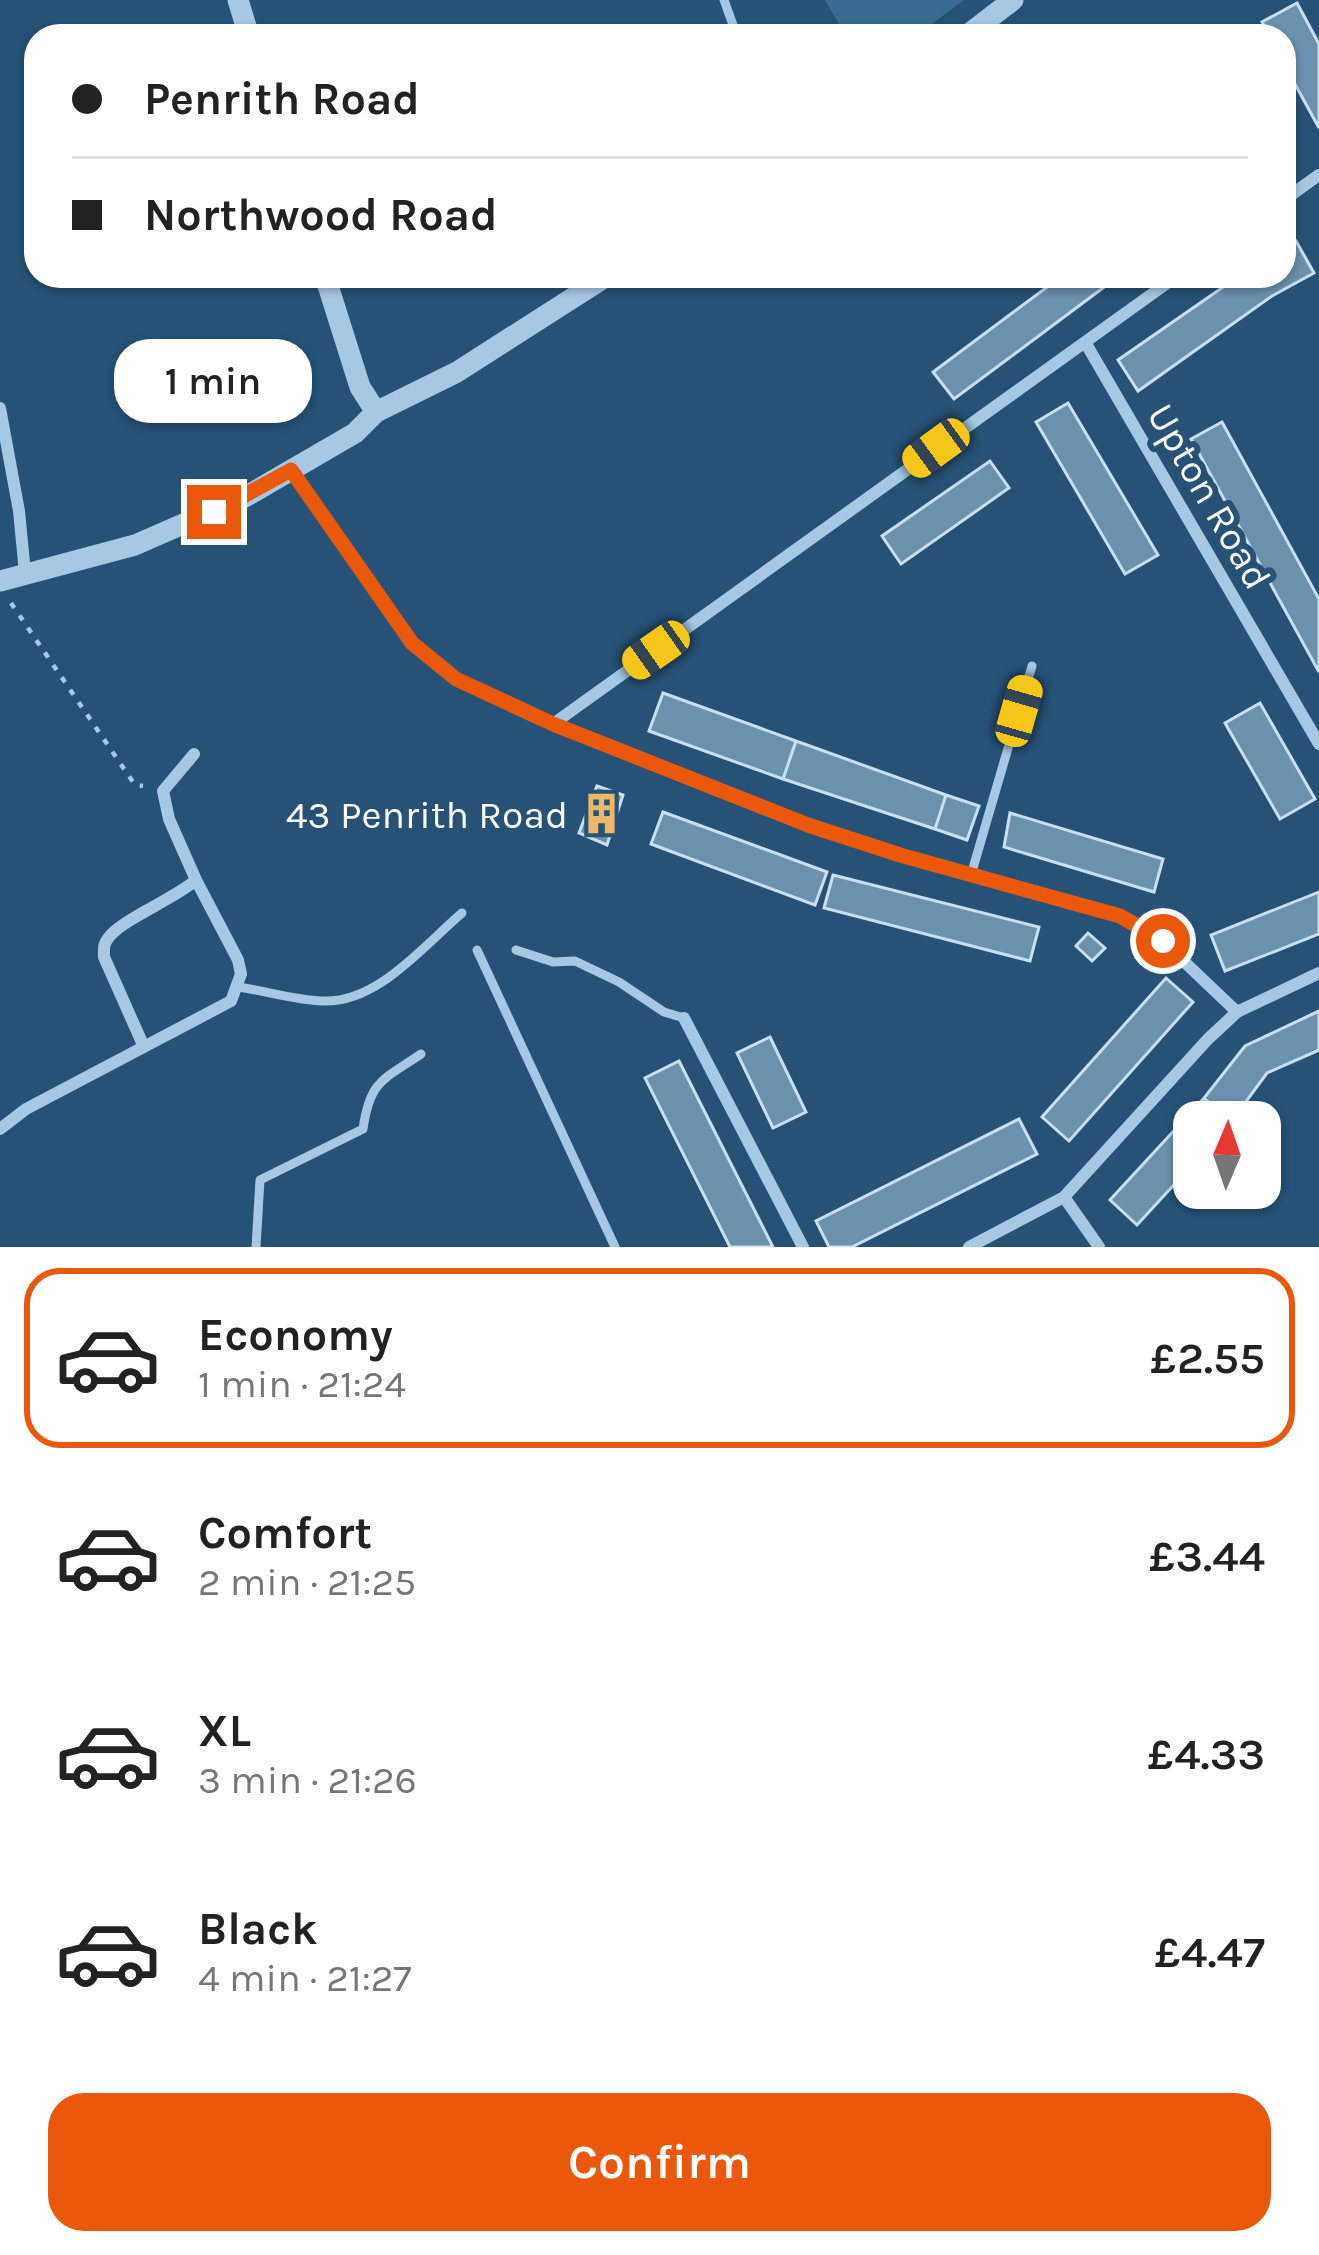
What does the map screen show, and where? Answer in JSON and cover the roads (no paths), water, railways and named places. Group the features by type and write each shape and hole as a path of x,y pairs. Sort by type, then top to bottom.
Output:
{"street":[{"path":"981,24 1013,0"},
{"path":"329,288 360,387 376,412"},
{"path":"0,408 22,531 10,578 135,545 229,505 355,433 376,412 457,372 588,288"},
{"path":"553,724 1160,288"},
{"name":"Upton Road","path":"1084,342 1319,743"},
{"path":"291,470 370,586 427,658 456,679 553,724 808,825 1138,923 1237,1012"},
{"path":"0,1129 26,1109 231,1001 238,987 238,960 196,880 163,791 194,754"},
{"path":"144,1047 104,957 104,944 112,933 170,901 196,880"},
{"path":"969,1247 1064,1197 1237,1012 1319,973"},
{"path":"684,1018 803,1247"},
{"path":"1064,1197 1099,1247"}],"lane":[{"path":"971,875 1033,666"},
{"path":"238,987 321,1001 349,999 374,987 462,913"},
{"path":"477,950 615,1247"},
{"path":"516,950 553,962 575,961 620,982 664,1012 684,1018"},
{"path":"256,1247 260,1180 363,1129 368,1098 379,1083 422,1054"}],"place":[{"name":"43 Penrith Road","path":"602,814"}]}
